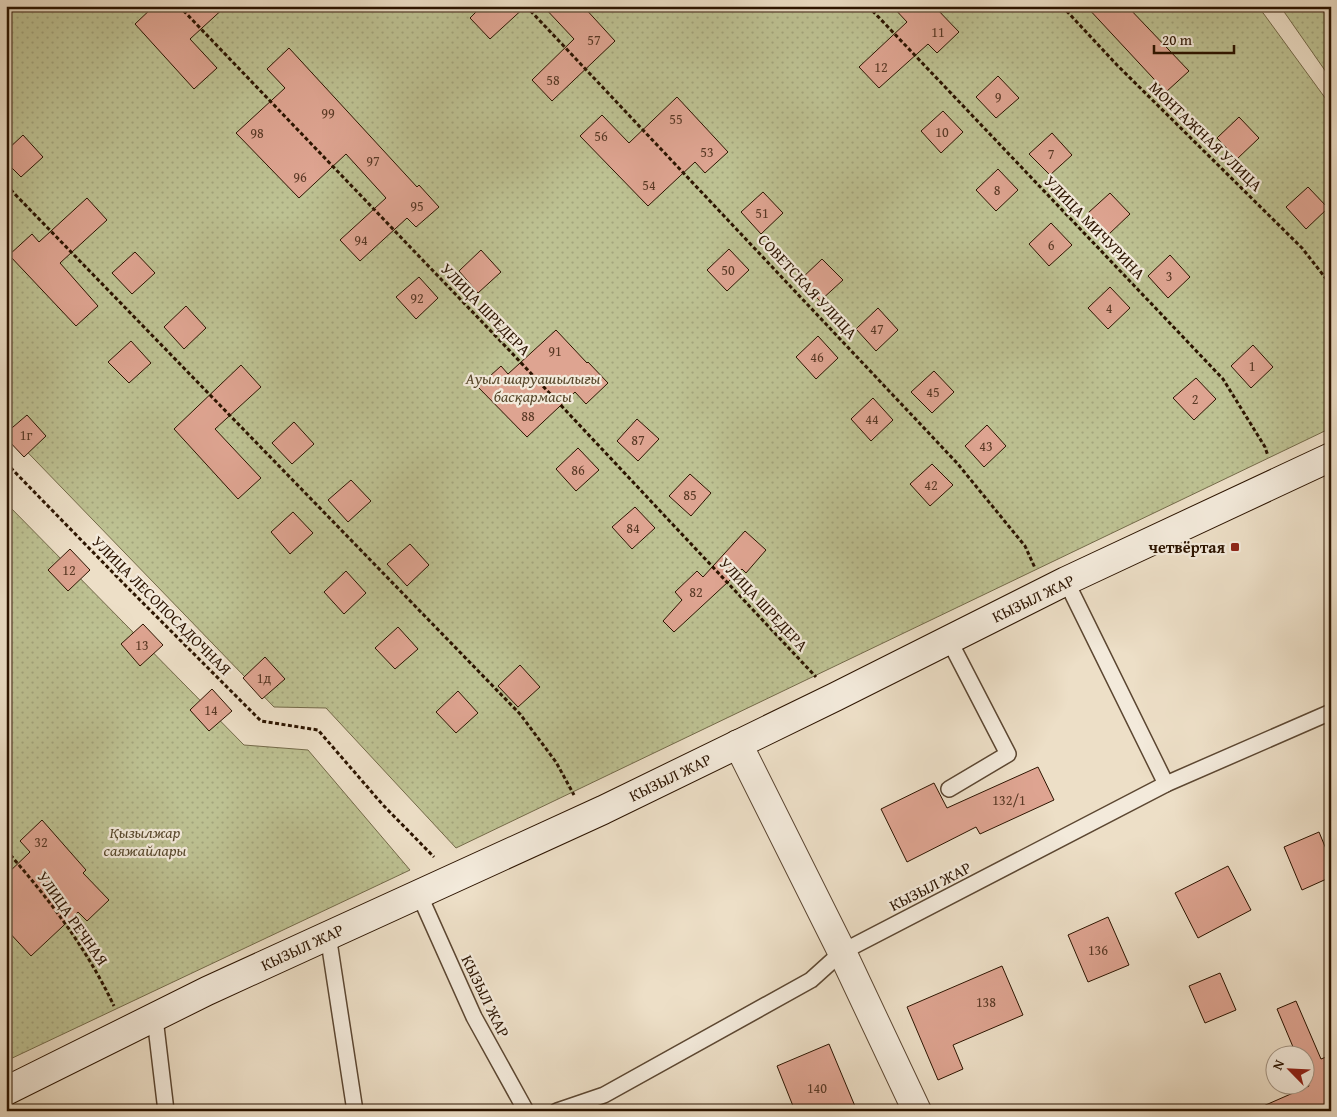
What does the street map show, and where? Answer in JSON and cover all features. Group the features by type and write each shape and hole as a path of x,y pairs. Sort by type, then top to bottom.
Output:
{"main road":[{"name":"КЫЗЫЛ ЖАР","path":"6,1091 207,991 586,817 835,697 1066,581 1331,457"},
{"path":"738,744 842,952 917,1111"}],"lane":[{"path":"1066,581 1166,784"},
{"path":"948,640 1008,754 949,789"},
{"name":"КЫЗЫЛ ЖАР","path":"557,1111 604,1094 812,980 842,952 1166,784 1331,712"},
{"name":"КЫЗЫЛ ЖАР","path":"419,894 474,1017 526,1111"},
{"path":"328,936 355,1111"},
{"path":"155,1018 166,1111"}],"path":[{"name":"УЛИЦА ШРЕДЕРА","path":"179,6 508,350 835,697"},
{"name":"СОВЕТСКАЯ УЛИЦА","path":"526,6 957,463 1025,546 1037,571 1066,581"},
{"name":"УЛИЦА МИЧУРИНА","path":"868,6 1223,379 1265,448 1277,483"},
{"name":"МОНТАЖНАЯ УЛИЦА","path":"1062,6 1116,65 1302,248 1331,285"},
{"path":"6,185 520,714 556,762 586,817"},
{"name":"УЛИЦА ЛЕСОПОСАДОЧНАЯ","path":"6,464 261,721 318,730 383,805 418,839 453,878"},
{"name":"УЛИЦА РЕЧНАЯ","path":"6,850 42,891 81,945 104,984 126,1032"}],"green space":[{"name":"Ауыл шаруашылығы басқармасы","path":"6,6 1258,6 1331,106 1331,428 456,848 326,708 274,707 6,430"},
{"path":"1280,6 1331,6 1331,79"},
{"name":"Қызылжар саяжайлары","path":"6,503 244,745 308,750 410,870 6,1061"}],"building":[{"path":"154,6 226,6 190,39 217,68 194,89 135,24"},
{"path":"482,6 526,6 490,39 470,18"},
{"path":"543,6 583,6 615,41 552,101 532,80 574,39"},
{"path":"892,6 934,6 959,32 937,53 928,44 879,88 859,67 907,22"},
{"path":"1086,6 1127,6 1189,71 1166,92"},
{"path":"289,48 417,187 419,185 439,207 416,227 407,218 360,261 340,240 386,198 346,154 299,198 236,133 285,88 267,69"},
{"path":"998,76 1019,98 996,118 976,97"},
{"path":"677,97 728,152 705,173 695,162 648,206 580,136 602,115 629,143"},
{"path":"943,111 963,132 941,153 921,131"},
{"path":"1239,117 1259,138 1237,159 1217,138"},
{"path":"1052,133 1072,155 1050,175 1029,154"},
{"path":"23,135 43,157 21,177 6,162 6,151"},
{"path":"998,169 1018,190 996,211 976,190"},
{"path":"1308,187 1328,208 1306,229 1286,207"},
{"path":"763,192 783,213 761,234 741,212"},
{"path":"1110,193 1130,214 1108,235 1088,213"},
{"path":"87,198 107,220 60,263 98,306 76,326 9,255 32,234 39,242"},
{"path":"1051,223 1072,245 1049,266 1029,244"},
{"path":"729,249 749,270 727,291 707,270"},
{"path":"481,250 501,272 478,293 459,271"},
{"path":"135,252 155,273 132,294 112,273"},
{"path":"1170,255 1190,277 1168,298 1148,276"},
{"path":"822,259 843,280 820,301 800,280"},
{"path":"419,277 438,298 416,319 396,297"},
{"path":"1110,287 1130,308 1108,329 1088,308"},
{"path":"186,306 206,328 184,349 164,327"},
{"path":"878,308 898,330 876,351 856,329"},
{"path":"556,330 608,383 586,404 575,392 527,437 478,387 501,366 508,374"},
{"path":"818,336 838,358 816,379 796,357"},
{"path":"131,341 151,363 129,383 108,362"},
{"path":"1253,345 1273,367 1251,388 1231,366"},
{"path":"241,365 261,387 215,429 261,478 238,499 174,429"},
{"path":"934,371 954,392 932,413 911,392"},
{"path":"1196,378 1216,399 1194,420 1173,398"},
{"path":"873,398 893,420 871,441 851,419"},
{"path":"27,415 46,436 24,457 6,438 6,433"},
{"path":"637,419 659,439 638,461 617,441"},
{"path":"294,422 314,444 292,464 272,443"},
{"path":"987,425 1006,446 984,467 965,446"},
{"path":"578,448 599,470 576,491 556,469"},
{"path":"932,464 953,485 930,506 910,484"},
{"path":"690,474 711,493 691,516 669,496"},
{"path":"351,480 371,501 348,522 328,500"},
{"path":"635,507 655,528 632,549 612,527"},
{"path":"293,512 313,533 290,554 271,532"},
{"path":"745,531 766,550 746,573 742,569 674,632 663,621 682,600 675,592 697,571 703,577"},
{"path":"410,544 429,565 407,586 387,564"},
{"path":"70,549 90,570 68,591 48,570"},
{"path":"346,571 366,593 344,614 324,592"},
{"path":"143,624 163,645 140,666 121,644"},
{"path":"398,627 418,649 395,669 375,648"},
{"path":"265,657 285,679 262,699 243,678"},
{"path":"520,665 540,687 518,707 498,686"},
{"path":"212,689 232,711 209,731 190,710"},
{"path":"458,691 478,713 456,733 436,712"},
{"path":"1038,767 1054,800 980,834 976,827 907,862 881,809 934,783 947,808"},
{"path":"42,820 86,870 83,873 109,900 87,921 78,912 31,956 6,929 6,875 30,852 20,841"},
{"path":"1319,832 1331,861 1331,877 1302,890 1284,847"},
{"path":"1228,866 1251,910 1198,938 1175,893"},
{"path":"1108,917 1129,965 1088,982 1068,935"},
{"path":"1002,966 1023,1015 953,1045 963,1069 938,1080 907,1007"},
{"path":"1220,973 1236,1010 1205,1023 1189,986"},
{"path":"1296,1001 1321,1059 1326,1057 1331,1069 1331,1111 1252,1111 1291,1094 1314,1094 1314,1044 1292,1044 1277,1009"},
{"path":"829,1044 857,1111 795,1111 777,1066"}],"place":[{"name":"четвёртая","path":"1235,547"}]}
